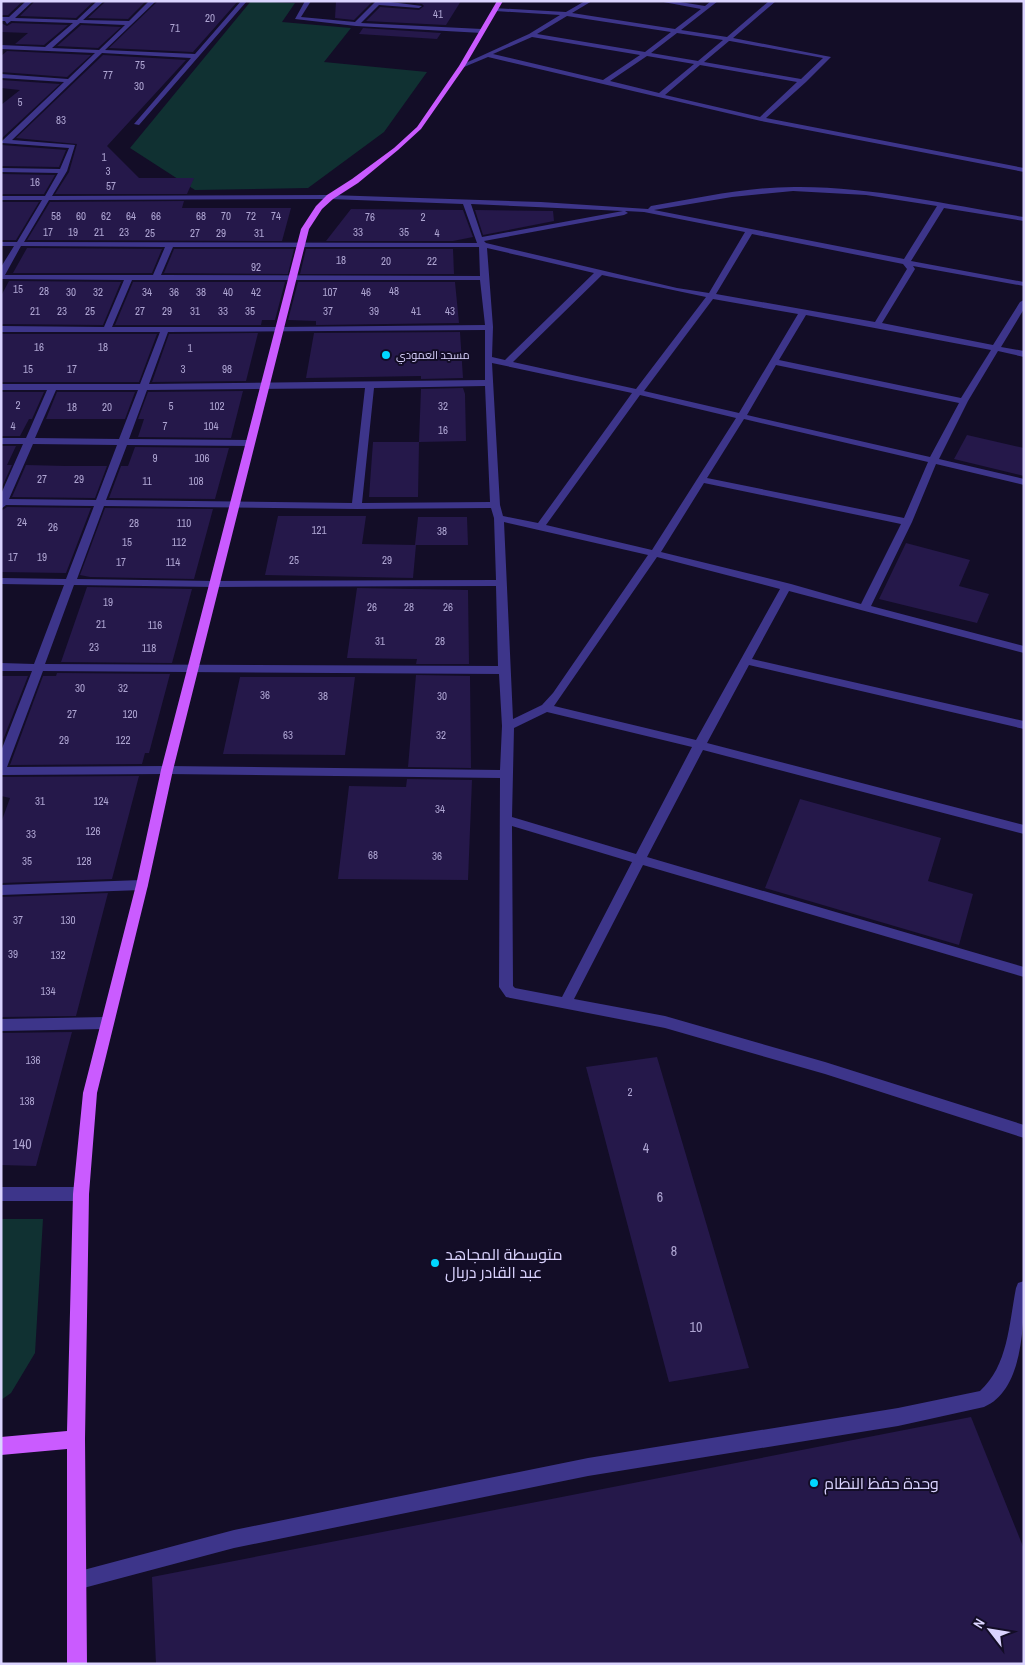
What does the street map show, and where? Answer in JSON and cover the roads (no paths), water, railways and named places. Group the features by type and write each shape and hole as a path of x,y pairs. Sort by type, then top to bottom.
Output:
{"main road":[{"path":"77,1664 76,1439 81,1194 90,1093 142,885 167,770 192,669 236,504 292,278 311,218 330,197 396,149 419,128 462,66 498,5"},
{"path":"1,1446 76,1439"}],"street":[{"path":"1,26 30,1"},
{"path":"47,49 101,1"},
{"path":"4,142 153,1"},
{"path":"137,124 244,1"},
{"path":"308,1 297,18 356,24 482,31"},
{"path":"462,66 531,35 589,1"},
{"path":"660,1 707,8"},
{"path":"606,81 645,55 715,1"},
{"path":"661,96 773,1"},
{"path":"356,24 379,2 421,4"},
{"path":"414,13 421,4"},
{"path":"498,5 677,30 828,57 761,119"},
{"path":"1,19 131,23"},
{"path":"404,27 409,20"},
{"path":"531,35 804,80"},
{"path":"1,47 196,56"},
{"path":"489,55 761,119 1024,170"},
{"path":"1,76 70,81"},
{"path":"4,142 72,145 63,171 18,244 1,276 484,278"},
{"path":"1,170 63,171"},
{"path":"1,244 301,246 481,242 644,210 750,193 812,189 893,198 1024,220"},
{"path":"1,198 330,197 466,201 644,210 1024,284"},
{"path":"466,201 481,242 489,327 488,359 495,505 499,518 500,583 508,726 506,774 506,987 511,993 665,1022 825,1068 1024,1132"},
{"path":"906,262 941,206"},
{"path":"540,527 710,296 750,230"},
{"path":"481,242 598,272 710,296 877,325 1024,354"},
{"path":"156,277 169,246"},
{"path":"877,325 911,269 906,262"},
{"path":"507,363 598,272"},
{"path":"107,329 129,278"},
{"path":"864,608 907,522 932,461 964,401 1024,302"},
{"path":"508,726 546,708 558,696 655,554 741,418 803,313"},
{"path":"1,329 279,330 489,327"},
{"path":"1,766 165,330"},
{"path":"488,359 1024,482"},
{"path":"774,362 964,401"},
{"path":"1,387 265,387 490,383"},
{"path":"357,506 370,386"},
{"path":"53,387 2,503 100,502 357,506 495,505"},
{"path":"1,441 250,443"},
{"path":"702,480 907,522"},
{"path":"499,518 786,586 1024,650"},
{"path":"1,581 215,584 500,583"},
{"path":"566,1002 699,745 786,586"},
{"path":"745,661 1024,725"},
{"path":"1,668 504,670"},
{"path":"546,708 699,745 1024,830"},
{"path":"1,771 167,770 506,774"},
{"path":"506,820 638,861 1024,972"},
{"path":"1,890 142,885"},
{"path":"1,1025 106,1023"},
{"path":"1,1194 81,1194"},
{"path":"76,1581 234,1539 588,1467 898,1418 984,1399 995,1389 1005,1373 1012,1353 1024,1288"}],"place":[{"name":"مسجد العمودي","path":"386,355"},
{"name":"متوسطة المجاهد عبد القادر دربال","path":"435,1263"},
{"name":"وحدة حفظ النظام","path":"814,1483"}]}
